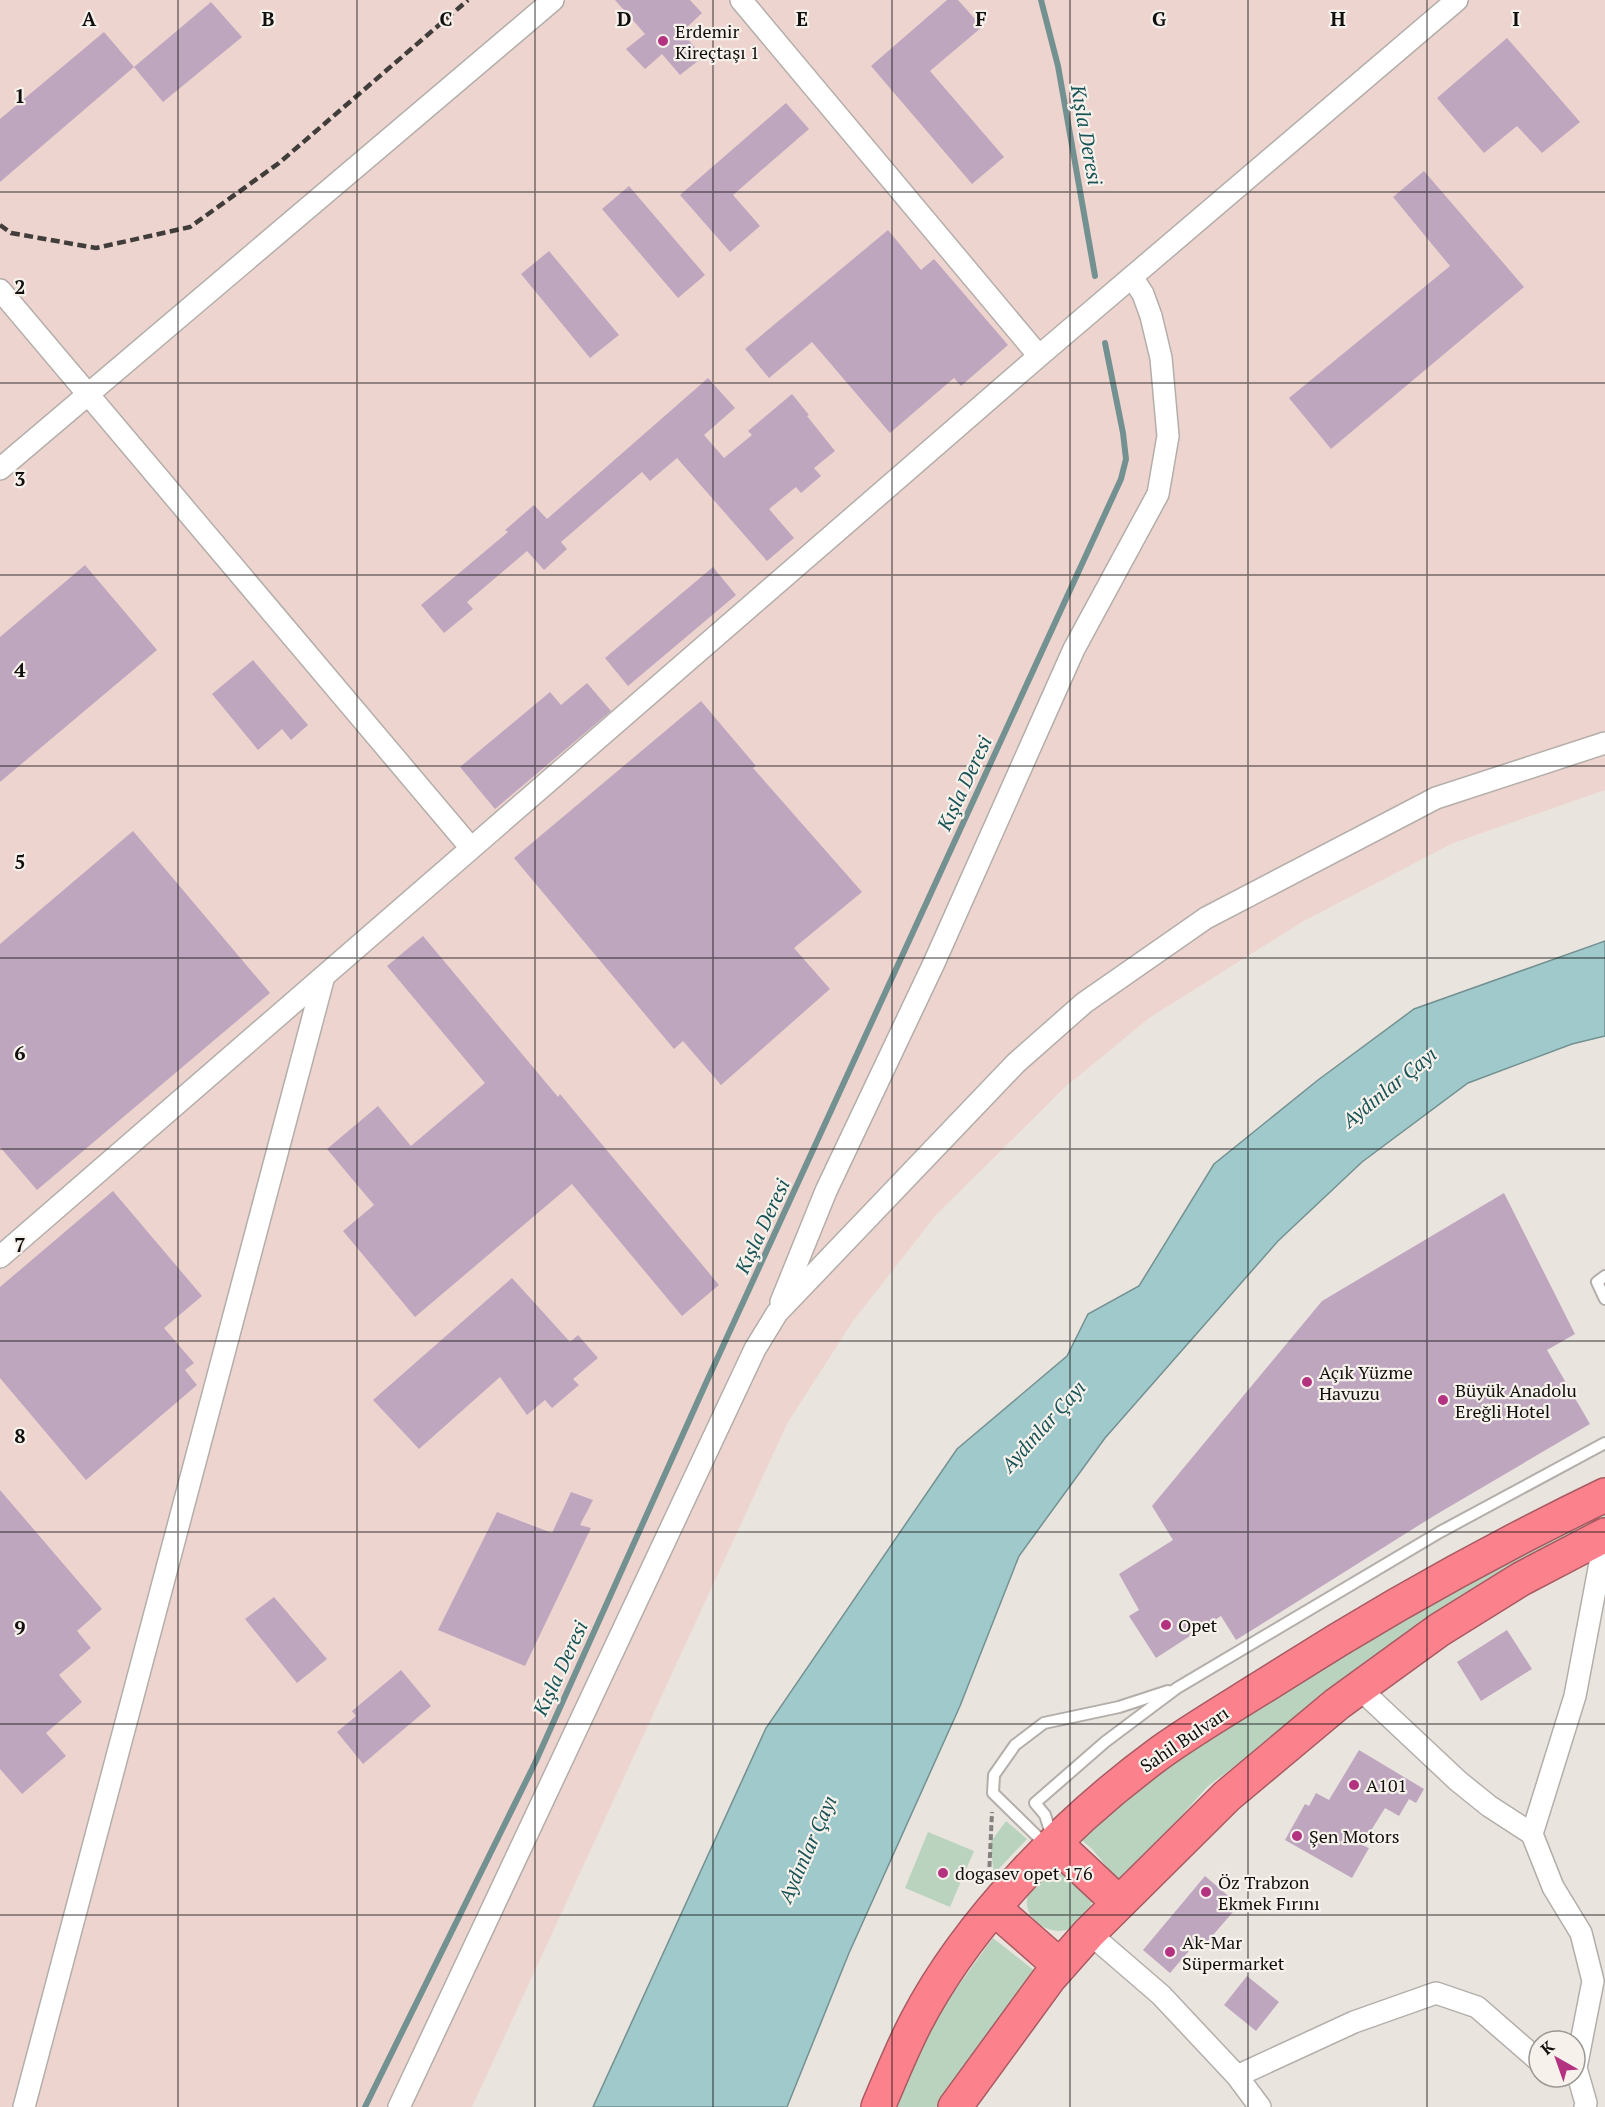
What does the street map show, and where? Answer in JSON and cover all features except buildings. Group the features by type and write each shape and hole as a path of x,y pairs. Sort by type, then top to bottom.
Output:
{"highway":[{"name":"Sahil Bulvarı","path":"878,2107 916,2022 960,1951 1024,1873 1054,1843 1136,1771 1163,1750 1308,1658 1412,1596 1502,1546 1605,1495"},
{"path":"956,2107 1060,1966 1089,1933 1227,1796 1337,1704 1439,1630 1521,1579 1605,1535"},
{"path":"1054,1843 1119,1903"},
{"path":"994,1909 1060,1966"}],"street":[{"path":"0,469 553,0"},
{"path":"741,0 1039,356"},
{"path":"0,1257 1039,356 1457,0"},
{"path":"399,2107 755,1349 777,1313 826,1191 934,963 1074,649 1158,494 1168,436 1161,358 1151,316 1143,294 1132,277"},
{"path":"0,290 471,848"},
{"path":"777,1313 1016,1063 1084,1003 1197,924 1436,798 1605,742"},
{"path":"24,2107 324,976"},
{"path":"1532,1834 1575,1696 1600,1558 1605,1546"},
{"path":"1359,1688 1458,1782 1489,1806 1532,1834 1553,1887 1581,1933 1597,2005 1587,2034"},
{"path":"1089,1933 1161,1995 1237,2076 1260,2107"},
{"path":"1237,2076 1354,2022 1436,1993 1477,2007 1527,2051"},
{"path":"1582,2089 1585,2107"}],"lane":[{"path":"1605,1276 1597,1282 1605,1299"},
{"path":"1054,1843 1045,1815 1035,1803 1105,1742 1177,1688 1440,1532 1601,1444 1605,1431"},
{"path":"1054,1843 1039,1838 993,1793 994,1775 1015,1745 1044,1722 1119,1707 1177,1688"}],"path":[{"path":"989,1877 993,1793"}],"shaded area":[{"path":"0,0 1605,0 1605,790 1453,843 1302,922 1149,1018 1064,1088 936,1215 853,1321 788,1422 472,2107 0,2107"}],"green space":[{"path":"1605,1511 1605,1524 1376,1659 1207,1787 1121,1884 1092,1849 1078,1837 1224,1725 1304,1675 1508,1559"},
{"path":"1006,1821 1027,1839 994,1874 990,1843"},
{"path":"928,1832 974,1851 950,1907 905,1888"},
{"path":"1058,1866 1091,1890 1092,1895 1091,1906 1083,1920 1072,1928 1061,1931 1039,1924 1027,1907 1027,1897 1033,1886 1047,1871"},
{"path":"993,1938 1040,1975 945,2107 893,2107 945,2004"}],"water":[{"name":"Aydınlar Çayı","path":"1605,941 1605,1036 1572,1044 1468,1083 1362,1162 1278,1241 1105,1438 1019,1556 960,1706 849,1953 787,2107 593,2107 766,1728 957,1449 1067,1356 1088,1314 1139,1286 1214,1164 1318,1080 1414,1009"}],"waterway":[{"name":"Kışla Deresi","path":"1041,0 1058,66 1095,276"},
{"name":"Kışla Deresi","path":"365,2107 535,1763 706,1383 1121,479 1126,459 1123,433 1105,343"}],"railway":[{"path":"0,225 11,233 96,248 190,227 279,163 468,0"}],"place":[{"name":"Erdemir Kireçtaşı 1","path":"663,41"},
{"name":"Açık Yüzme Havuzu","path":"1307,1382"},
{"name":"Büyük Anadolu Ereğli Hotel","path":"1443,1400"},
{"name":"Opet","path":"1166,1625"},
{"name":"A101","path":"1354,1785"},
{"name":"Şen Motors","path":"1297,1836"},
{"name":"dogasev opet 176","path":"943,1873"},
{"name":"Öz Trabzon Ekmek Fırını","path":"1206,1892"},
{"name":"Ak-Mar Süpermarket","path":"1170,1952"}]}
